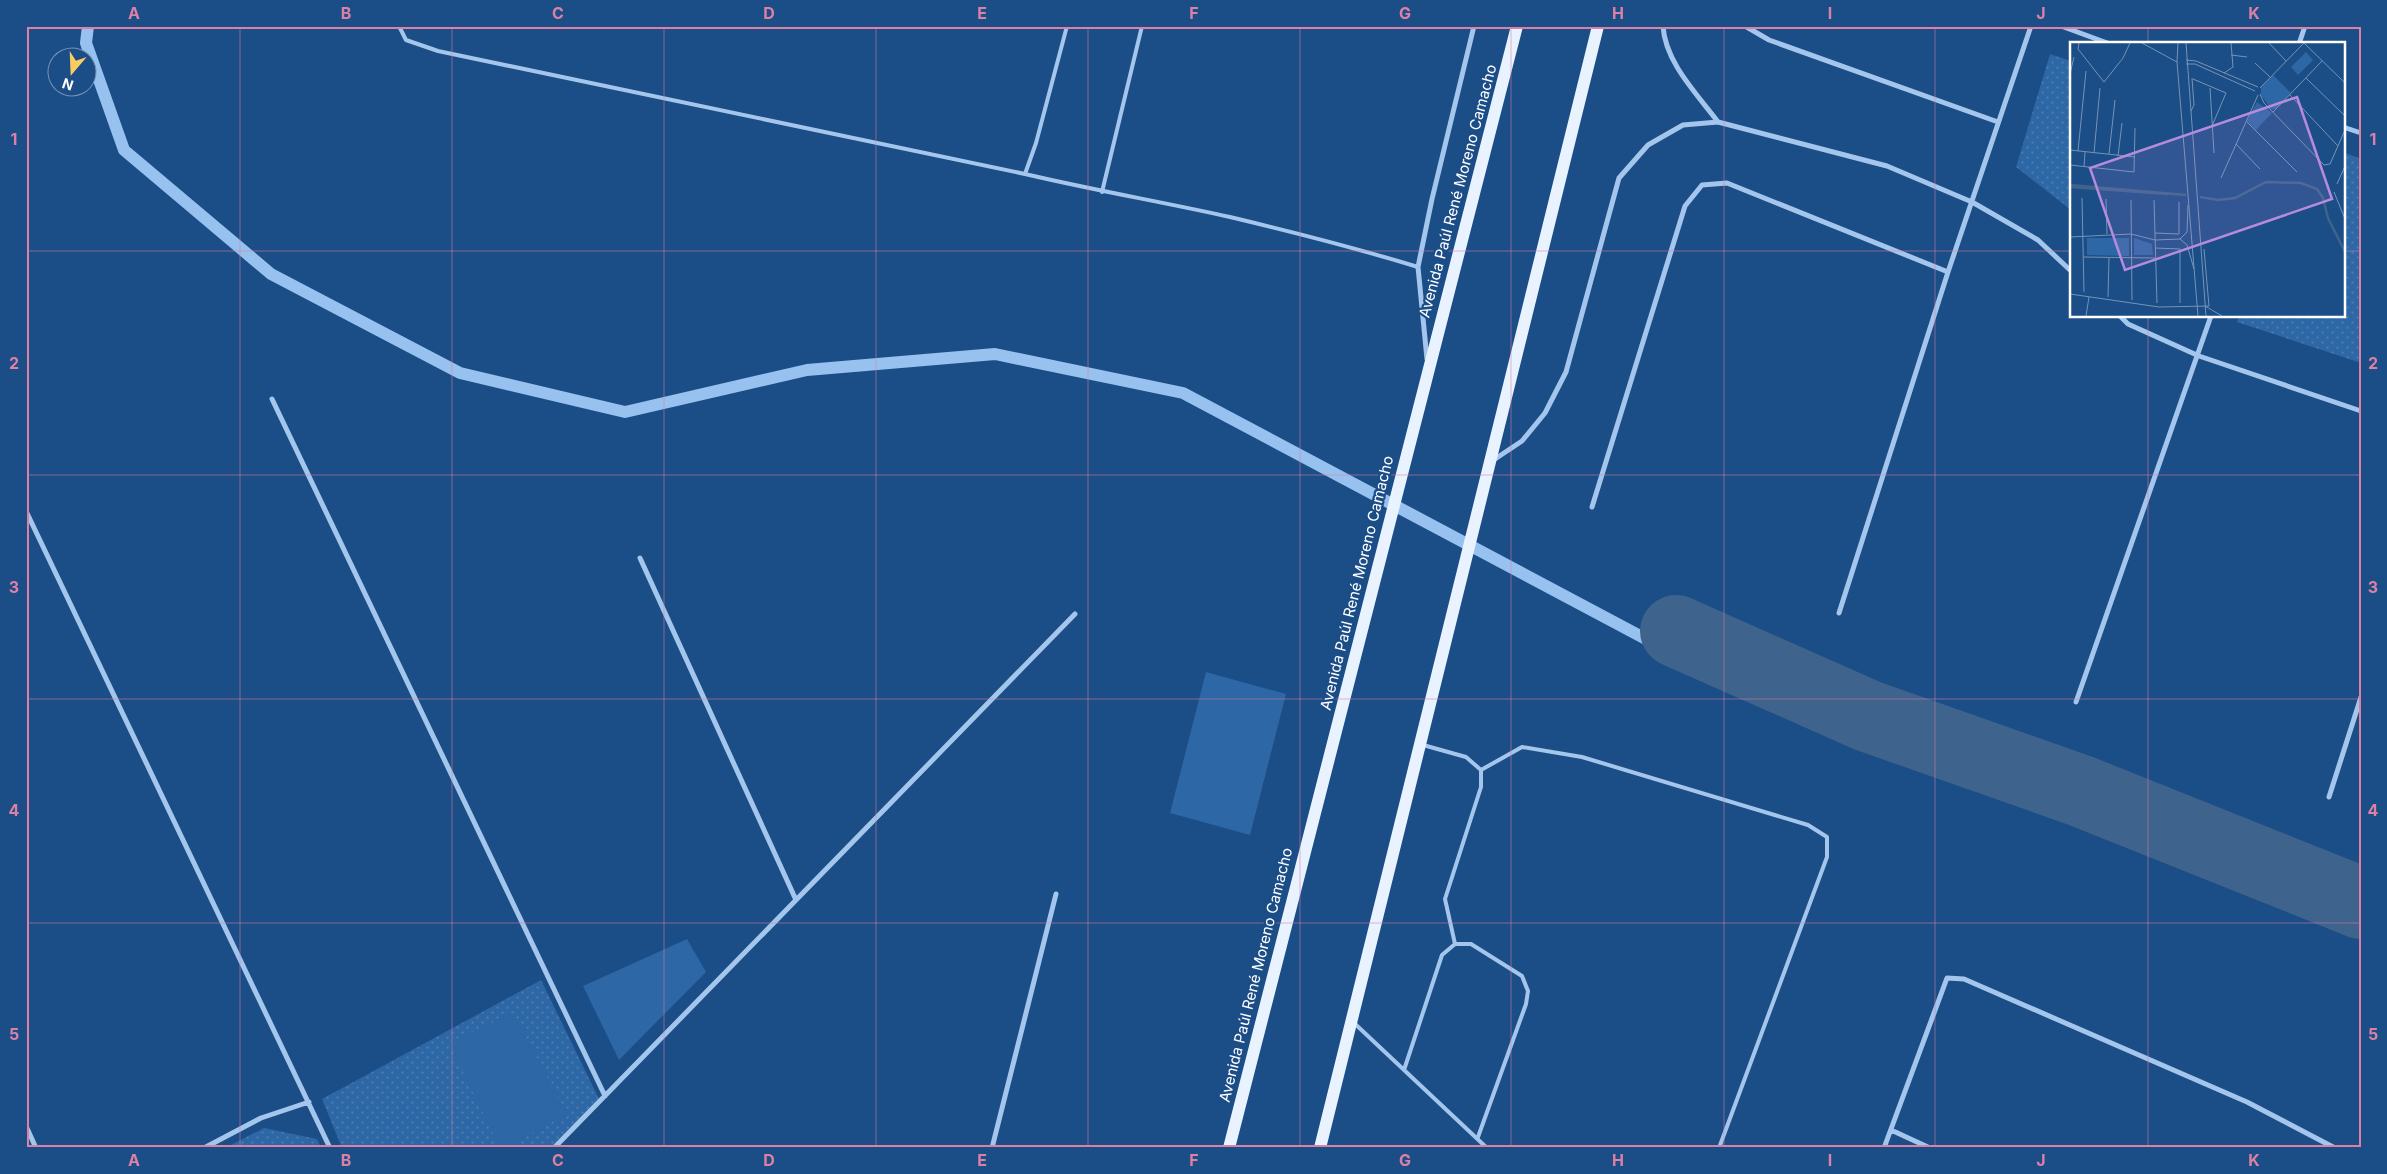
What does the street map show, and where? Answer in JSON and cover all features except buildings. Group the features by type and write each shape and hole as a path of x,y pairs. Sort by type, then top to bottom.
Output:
{"main road":[{"name":"Avenida Paúl René Moreno Camacho","path":"1229,1148 1517,26"},
{"path":"1320,1148 1598,26"}],"street":[{"path":"1428,370 1418,267 1432,199 1474,26"},
{"path":"1663,26 1664,41 1684,76 1718,122"},
{"path":"1745,26 1769,40 1998,122"},
{"path":"1839,613 1948,272 2031,26"},
{"path":"2061,26 2105,42"},
{"path":"2300,42 2305,26"},
{"path":"1490,462 1522,441 1528,434 1545,413 1566,372 1620,178 1648,145 1684,124 1718,122 1887,166 1972,202 2038,240 2070,270"},
{"path":"2344,127 2361,133"},
{"path":"1592,507 1685,206 1702,185 1727,183 1948,272"},
{"path":"2122,318 2128,324 2199,356 2361,411"},
{"path":"2076,702 2199,356 2210,318"},
{"path":"272,399 606,1096"},
{"path":"26,511 330,1148"},
{"path":"640,558 796,900"},
{"path":"554,1148 1075,614"},
{"path":"2329,797 2361,697"},
{"path":"992,1148 1056,894"},
{"path":"1884,1148 1947,978 1964,978 2247,1102 2335,1148"},
{"path":"204,1148 261,1118 309,1102"},
{"path":"26,1126 36,1148"},
{"path":"1891,1130 1930,1148"}],"lane":[{"path":"399,26 406,40 438,51 1026,174 1102,192 1230,217 1360,250 1418,267"},
{"path":"1026,174 1067,26"},
{"path":"1102,192 1142,26"},
{"path":"1420,744 1466,757 1481,770 1481,787 1445,899 1455,944"},
{"path":"1481,770 1522,747 1582,756 1808,825 1827,837 1827,857 1719,1148"},
{"path":"1404,1070 1442,956 1455,944 1471,944 1522,976 1528,991 1526,1004 1478,1137"},
{"path":"1351,1021 1478,1137 1487,1148"}],"shaded area":[{"path":"2050,54 2070,61 2070,209 2016,167"},
{"path":"2344,152 2361,159 2361,363 2237,322 2238,318 2344,318"},
{"path":"1206,672 1286,694 1250,835 1170,813"},
{"path":"687,939 706,972 619,1060 583,986"},
{"path":"541,980 600,1101 554,1148 342,1148 322,1099"},
{"path":"513,1013 567,1114 505,1148 500,1148 449,1043"},
{"path":"264,1128 317,1139 321,1148 225,1148"}],"waterway":[{"path":"88,26 86,43 124,150 271,274 460,373 625,412 807,370 995,354 1183,393 1755,697 1924,758 2361,926"},
{"path":"1676,631 1868,716 2081,791 2361,903"}]}
